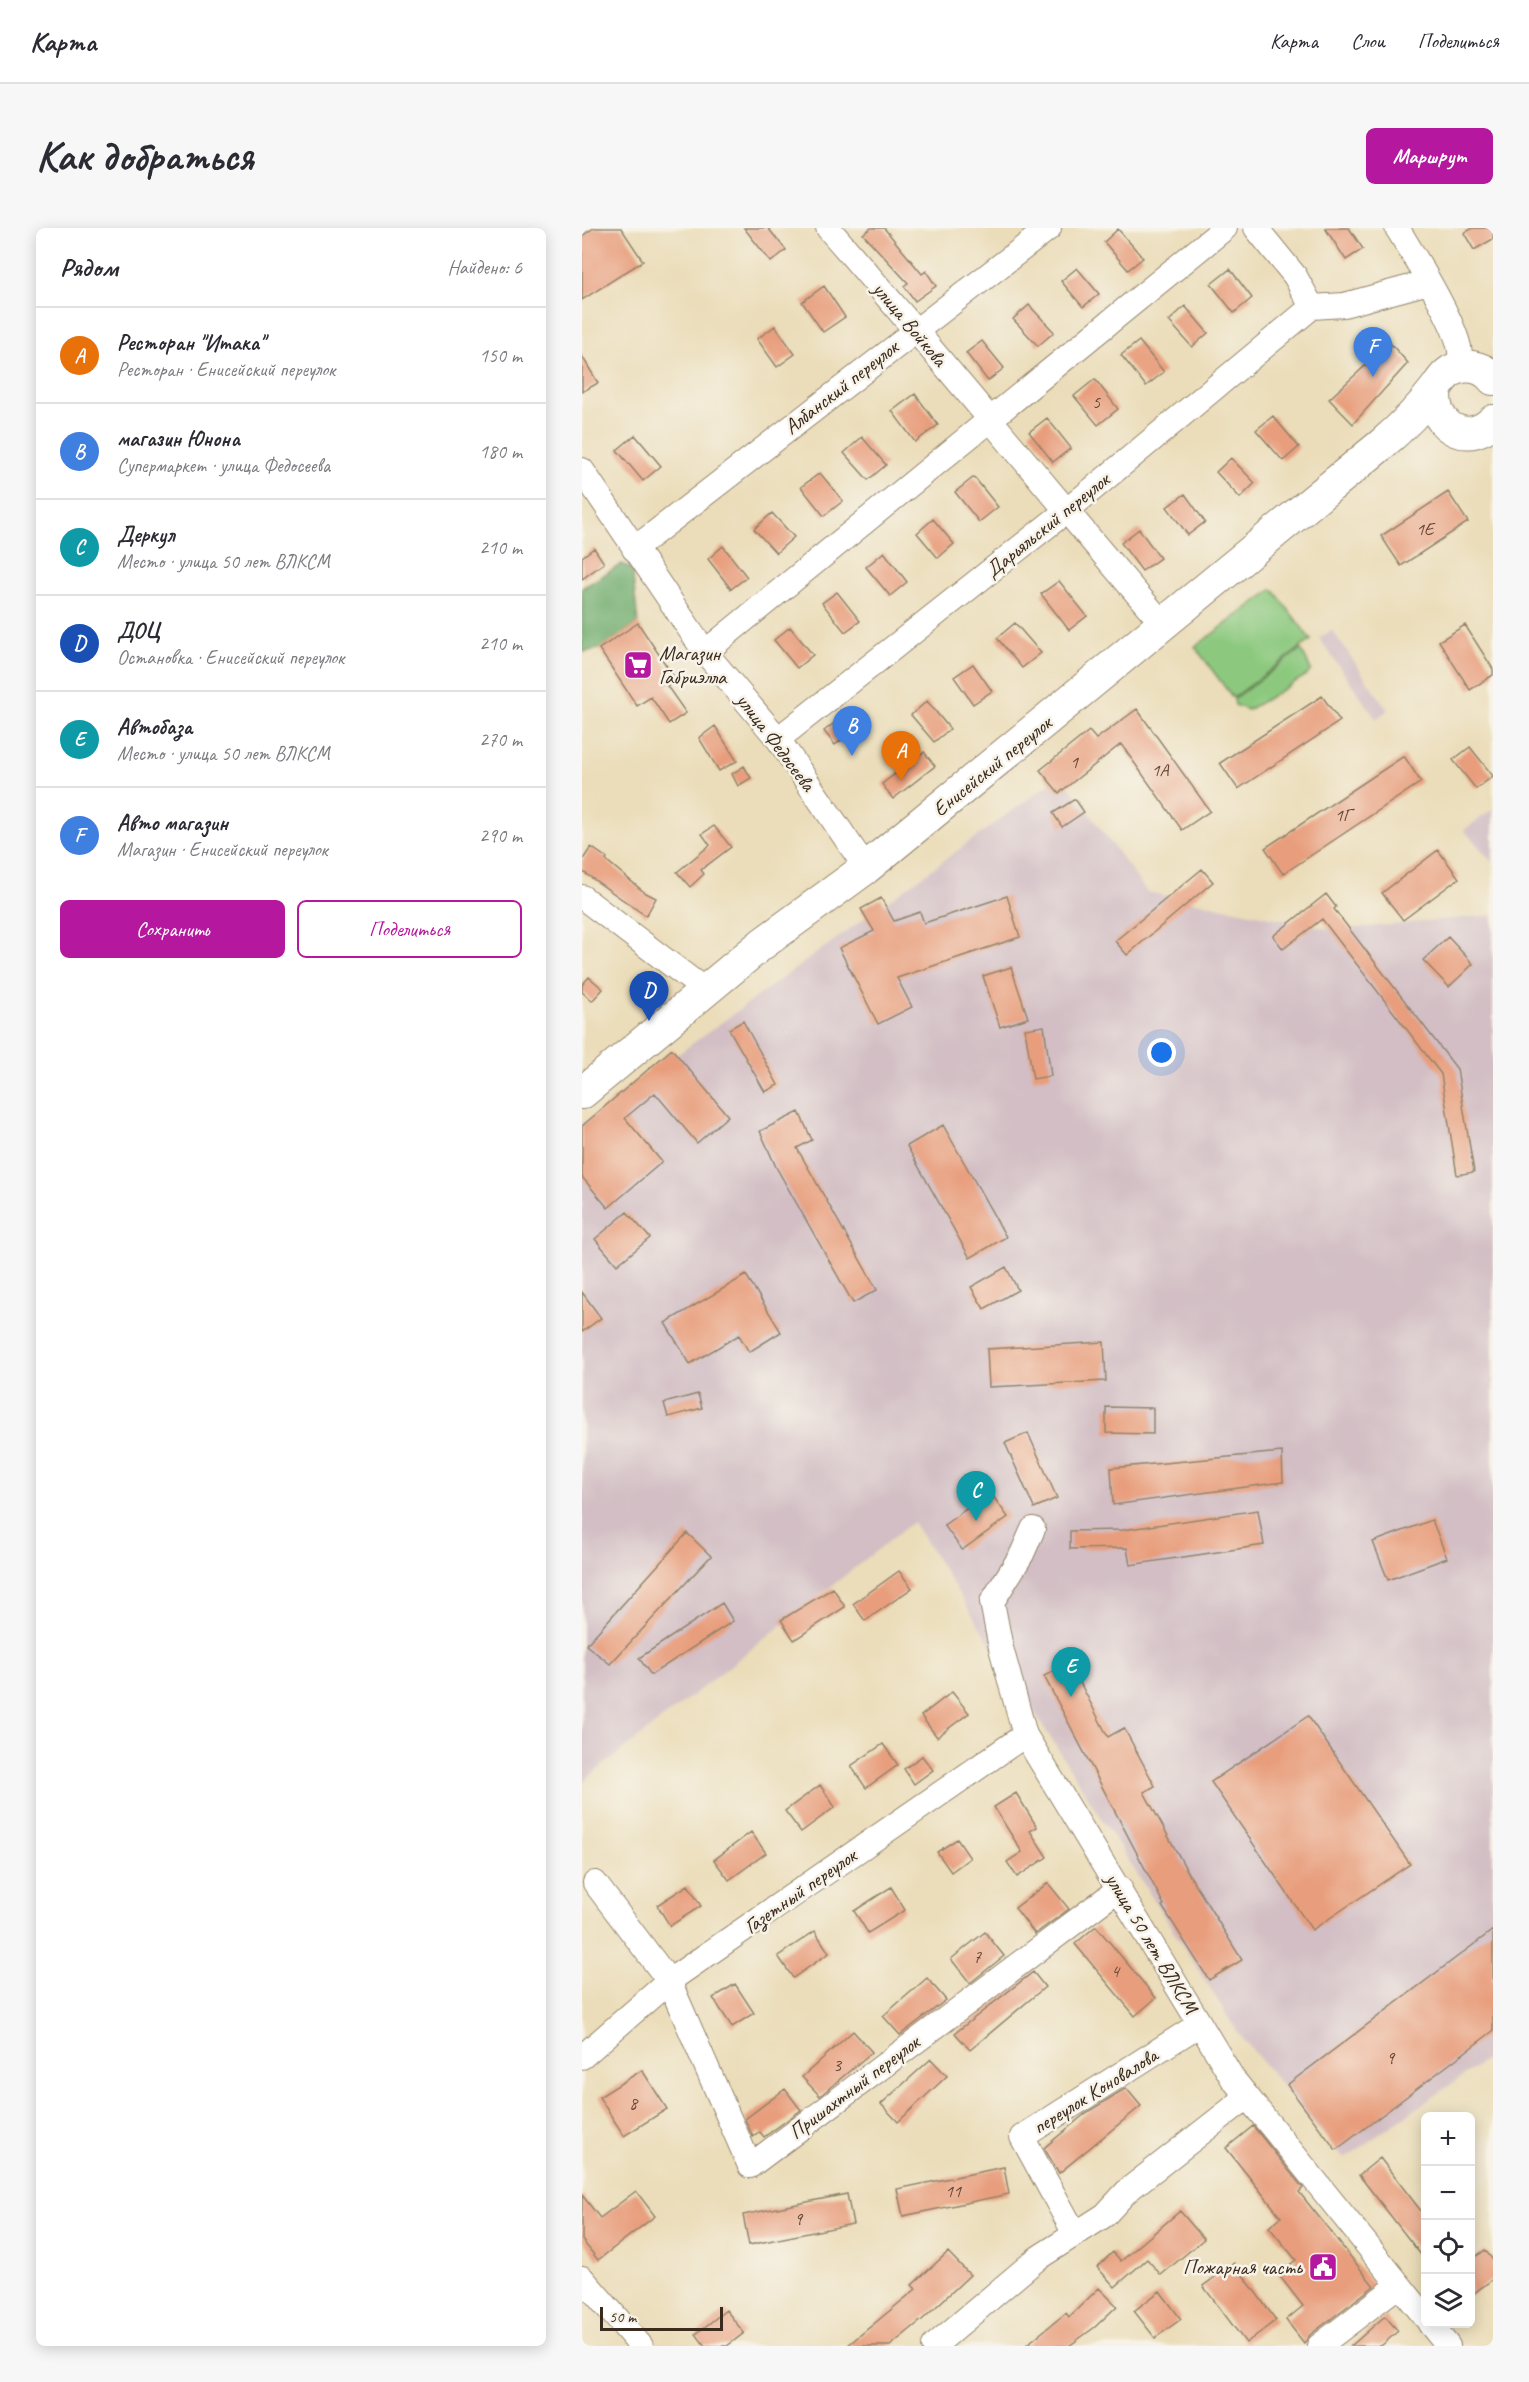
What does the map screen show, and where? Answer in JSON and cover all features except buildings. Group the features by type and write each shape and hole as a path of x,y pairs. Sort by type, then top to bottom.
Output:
{"main road":[{"path":"1466,376 1434,400 1437,413 1445,424 1478,431"},
{"name":"Енисейский переулок","path":"582,1093 762,944 866,868 1466,376"},
{"path":"1397,432 1428,425 1478,431"}],"street":[{"name":"улица Войкова","path":"828,228 916,329 1065,512"},
{"name":"Албанский переулок","path":"634,549 1049,228"},
{"path":"705,652 1225,228"},
{"path":"1256,228 1295,276 1312,307 1344,305 1429,282"},
{"path":"1395,230 1429,282 1454,334 1471,360 1466,376"},
{"name":"Дарьяльский переулок","path":"778,739 1065,512 1312,307"},
{"name":"улица Федосеева","path":"582,470 705,652 778,739 866,868"},
{"path":"1065,512 1164,625"},
{"path":"582,897 706,992"},
{"name":"улица 50 лет ВЛКСМ","path":"1033,1529 1022,1554 992,1602 1001,1647 1025,1735 1120,1888 1200,2024 1247,2097 1421,2313"},
{"name":"Газетный переулок","path":"582,2056 669,1981 1025,1735"},
{"path":"595,1883 669,1981"},
{"name":"Пришахтный переулок","path":"669,1981 750,2166 1120,1888"},
{"name":"переулок Коновалова","path":"1075,2234 1022,2137 1200,2024"},
{"path":"934,2346 1038,2259 1105,2215 1128,2190 1247,2097"},
{"path":"582,2278 641,2346"},
{"path":"1319,2346 1399,2285"},
{"path":"1433,2328 1448,2346"}],"shaded area":[{"path":"1332,630 1388,710 1376,719 1319,638"},
{"path":"1061,775 1147,892 1335,930 1493,915 1493,2055 1344,2159 1239,2034 913,1522 582,1782 582,1124"},
{"path":"1493,809 1493,863 1464,830"}],"green space":[{"path":"622,564 632,569 638,623 599,649 582,652 582,588"},
{"path":"1273,589 1311,640 1233,698 1195,647"},
{"path":"1301,649 1311,670 1307,675 1248,710 1235,705 1234,699"}],"place":[{"name":"Авто магазин","path":"1373,377"},
{"name":"Магазин Габриэлла","path":"638,665"},
{"name":"магазин Юнона","path":"852,756"},
{"name":"Ресторан \"Итака\"","path":"901,781"},
{"name":"ДОЦ","path":"649,1021"},
{"name":"Деркул","path":"976,1521"},
{"name":"Автобаза","path":"1071,1697"},
{"name":"Пожарная часть","path":"1323,2267"}]}
